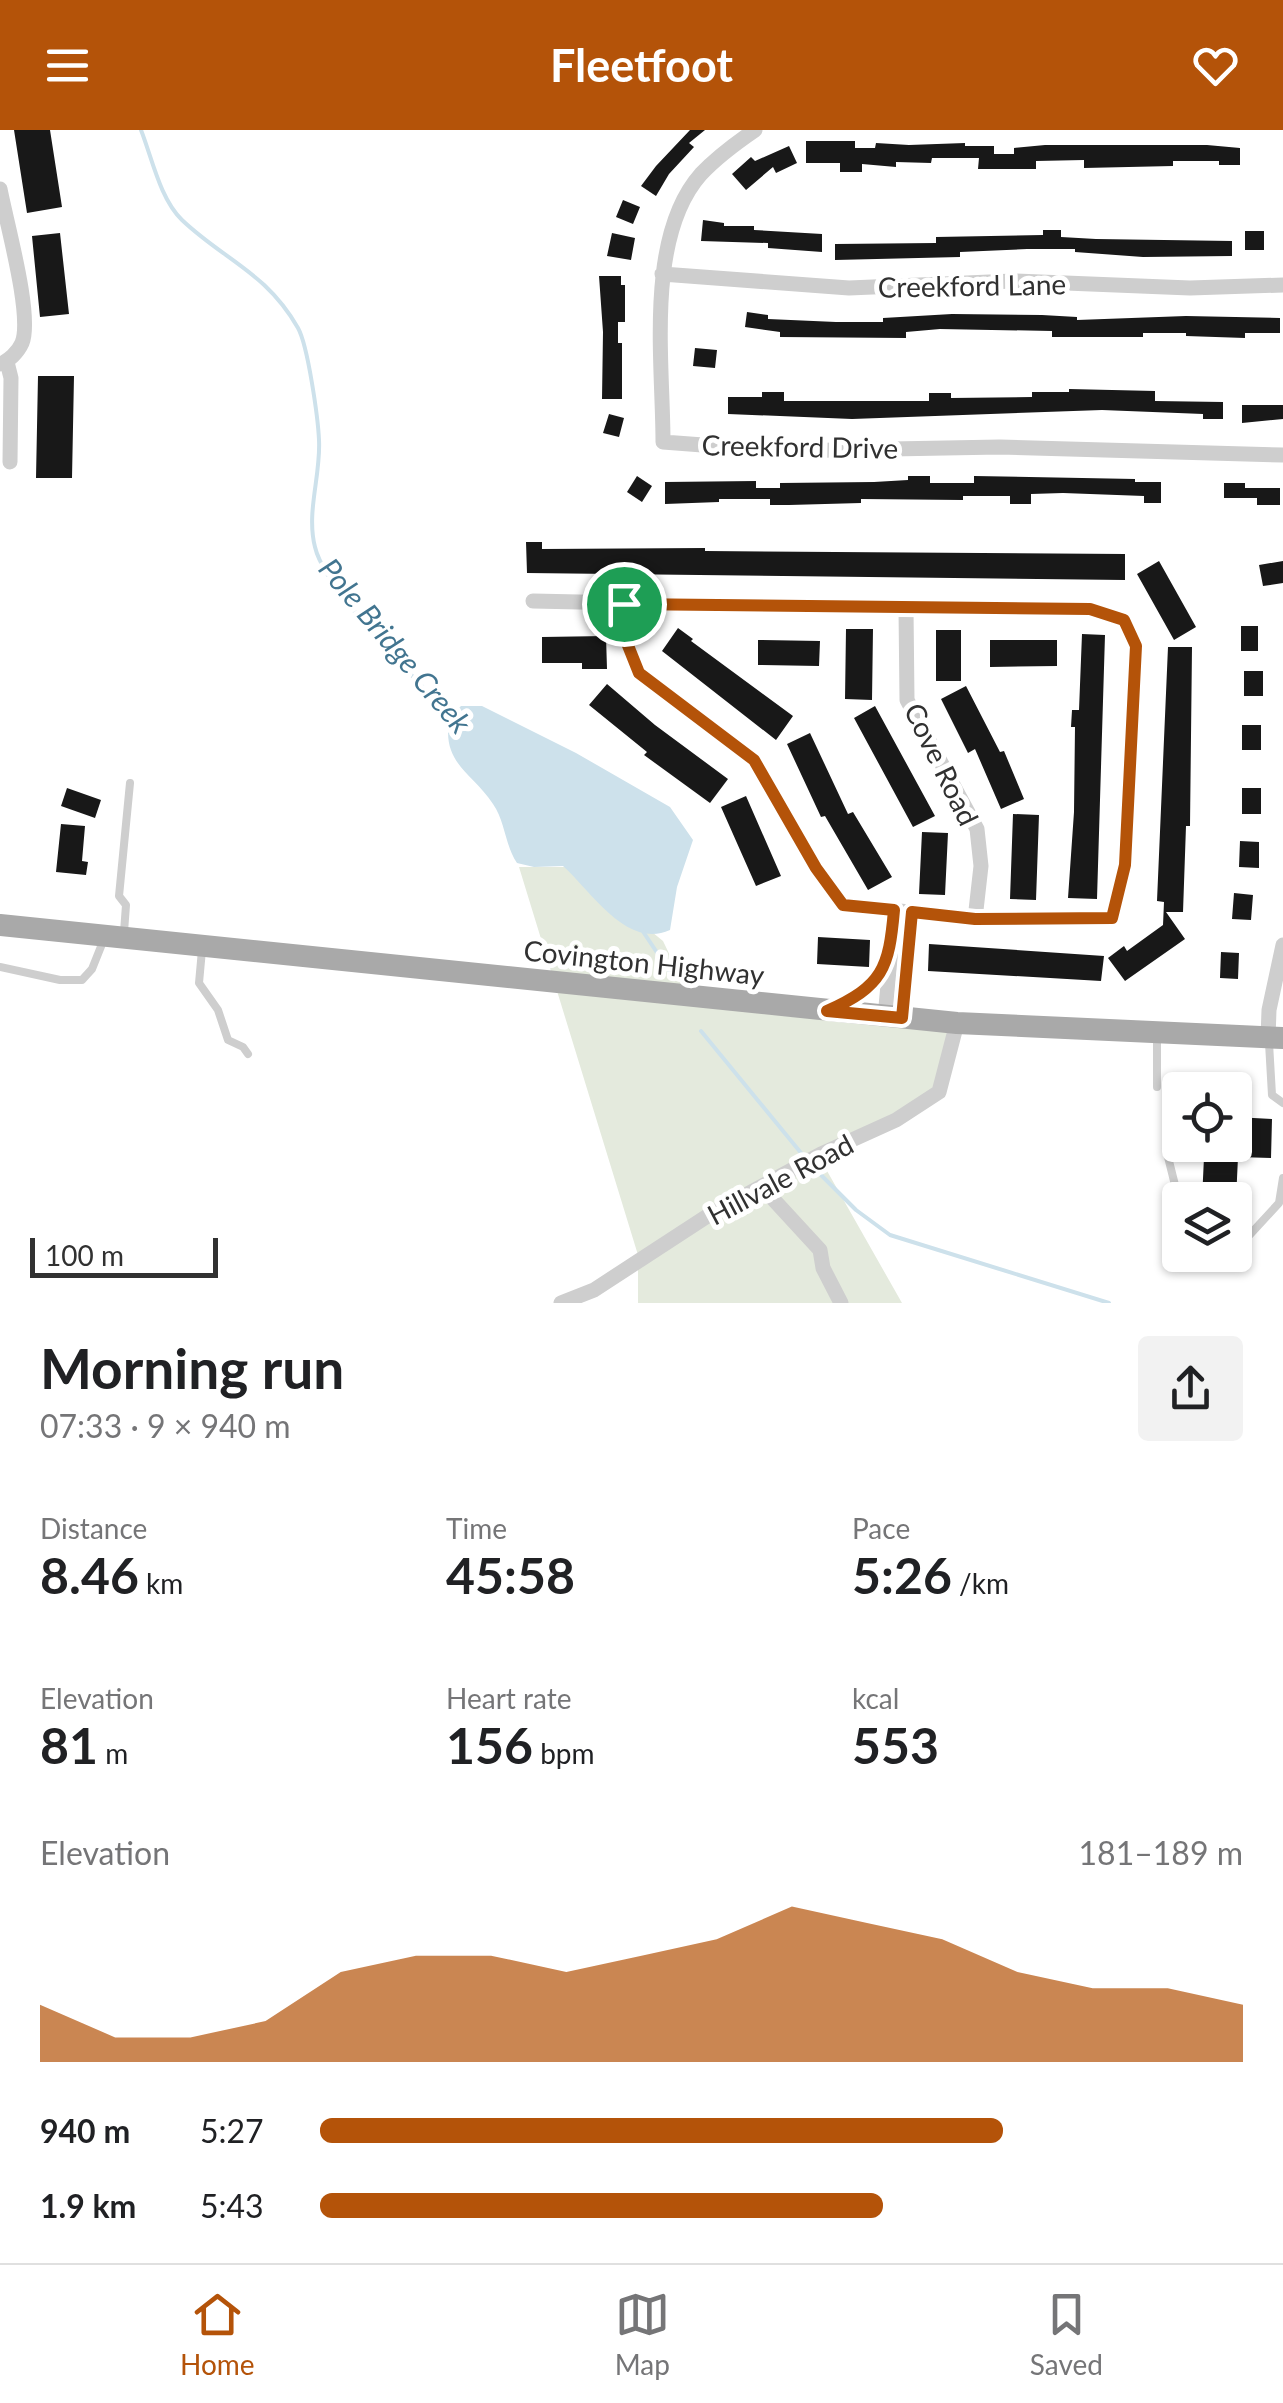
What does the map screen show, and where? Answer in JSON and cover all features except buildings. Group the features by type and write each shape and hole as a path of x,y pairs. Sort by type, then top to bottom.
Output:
{"main road":[{"name":"Covington Highway","path":"0,925 957,1024 1276,1038"}],"street":[{"name":"Creekford Drive","path":"754,130 699,176 670,232 662,274 663,442 782,451 1000,446 1283,455"},
{"path":"0,188 25,317 22,343 4,363 11,378 10,462"},
{"name":"Creekford Lane","path":"662,274 849,288 1013,281 1190,288 1283,285"},
{"path":"533,601 1090,609 1124,620 1136,646 1125,865 1112,918 975,919 843,905 816,868 754,760 639,673 625,638 624,604"},
{"name":"Cove Road","path":"906,609 907,700 977,829 981,866 975,919"},
{"path":"827,1011 870,986 890,957 903,911"},
{"path":"894,1017 903,911"},
{"path":"1276,1038 1269,1010 1283,945"},
{"path":"890,957 894,1017"},
{"name":"Hillvale Road","path":"561,1303 594,1290 708,1215 820,1154 896,1120 939,1092 957,1024"},
{"path":"762,1187 820,1250 823,1268 841,1303"}],"lane":[{"path":"0,966 60,980 82,980 92,969 115,936 126,906 119,896 130,783"},
{"path":"202,945 200,983 218,1010 228,1040 248,1054"},
{"path":"1157,1032 1157,1088"},
{"path":"1276,1038 1272,1095 1283,1103"},
{"path":"1252,1233 1279,1203 1283,1178"}],"shaded area":[{"path":"519,867 572,867 663,941 689,995 954,1031 939,1092 818,1155 902,1303 638,1303 638,1255"}],"water":[{"path":"461,706 482,706 576,753 670,807 693,840 677,887 670,930 654,934 625,925 563,866 517,863 497,811 453,756 449,745 450,716"}],"waterway":[{"name":"Pole Bridge Creek","path":"141,130 162,190 174,211 272,293 298,328 309,366 318,430 312,520 322,565 354,611 452,719"},
{"name":"Pole Bridge Creek","path":"642,930 670,972"},
{"name":"Pole Bridge Creek","path":"701,1031 806,1159"},
{"name":"Pole Bridge Creek","path":"812,1166 856,1210 890,1235 1109,1303"}],"route":[{"path":"624,604 1090,609 1124,620 1136,646 1130,799 1125,865 1112,918 975,919 912,912 902,1018 827,1011 870,986 890,957 894,910 843,905 816,868 754,760 639,673 625,638 624,604"}]}
